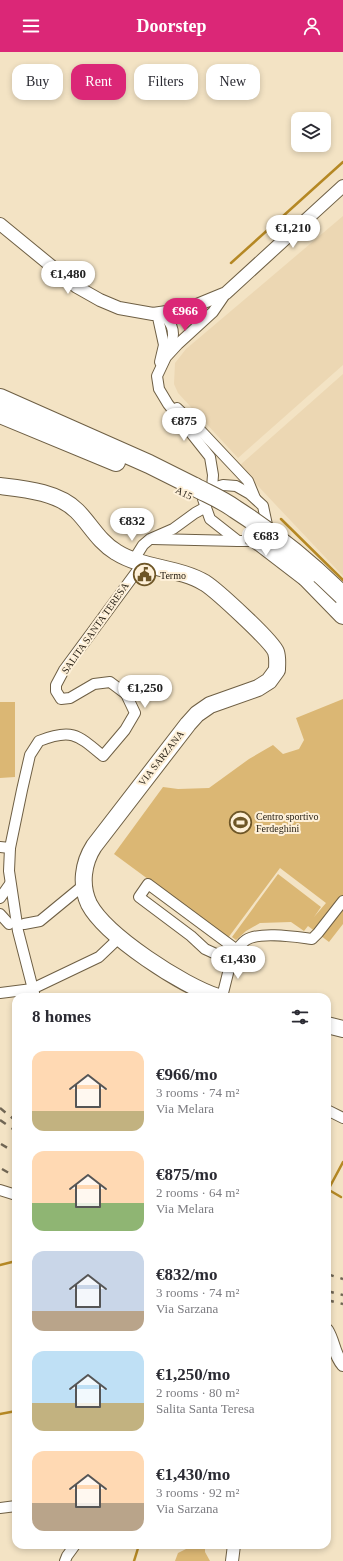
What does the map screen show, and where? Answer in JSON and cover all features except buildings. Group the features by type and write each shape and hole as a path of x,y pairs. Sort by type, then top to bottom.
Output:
{"highway":[{"name":"A15","path":"0,398 147,469"},
{"name":"A15","path":"0,414 147,469 199,490 234,508 317,570 343,596"},
{"name":"A15","path":"199,490 231,519 306,577 343,615"}],"main road":[{"name":"VIA SARZANA","path":"0,486 34,491 62,500 76,510 100,538 115,552 138,562 186,575 205,582 276,651 277,670 269,681 258,688 210,705 197,714 188,724 90,853 83,875 89,903 98,918 155,964 176,978 208,993"},
{"path":"331,1026 343,1029"}],"street":[{"path":"166,357 213,312 226,293 343,186"},
{"path":"0,224 77,287 100,300 119,308 139,312 160,313 187,309 226,293"},
{"path":"158,370 166,357 174,333 169,320 160,313"},
{"path":"160,313 164,345 158,370 157,382 162,395 177,417 210,457 213,475 199,490"},
{"path":"162,395 200,430 248,482 256,500"},
{"path":"199,490 223,485 236,486 250,494 263,506 267,525 277,543 287,554 343,604"},
{"path":"199,490 210,519 238,541"},
{"path":"138,562 143,545 150,539 173,529 194,513 206,507"},
{"path":"251,541 267,525"},
{"path":"150,539 251,541 273,547 287,554"},
{"name":"SALITA SANTA TERESA","path":"5,847 30,755 39,740 66,734 80,737 103,756 125,730 135,713 126,694 110,682 94,684 70,698 61,699 56,691 56,685 64,670 138,562"},
{"path":"5,847 18,931 34,993"},
{"path":"0,898 10,884"},
{"path":"24,924 40,921 85,884"},
{"path":"231,961 205,949 191,936 139,897 148,884 237,950"},
{"path":"223,993 231,961 237,950 246,940 264,936 312,939 343,901"},
{"path":"0,914 9,924"},
{"path":"0,993 34,993 99,957 120,937"},
{"path":"331,1112 343,1118"},
{"path":"0,1190 12,1193"},
{"path":"331,1336 336,1353 343,1365"},
{"path":"0,1508 12,1506"},
{"path":"65,1561 72,1549"},
{"path":"232,1561 234,1549"}],"shaded area":[{"path":"343,216 343,365 238,458 178,393 174,384 175,363 186,349"},
{"path":"343,374 343,576 239,466"},
{"name":"Centro sportivo Ferdeghini","path":"343,699 343,924 329,942 308,926 304,931 291,922 260,923 246,931 236,940 232,937 278,874 321,907 314,917 326,903 280,868 228,938 114,854 163,787 178,789 209,788 249,759 273,745 283,754 299,749 304,740 296,718"},
{"path":"0,702 15,702 15,777 0,778"},
{"path":"186,1549 205,1549 210,1561 175,1561 178,1553"}],"waterway":[{"path":"231,263 343,162"},
{"path":"281,519 343,580"},
{"path":"331,1184 343,1162"},
{"path":"331,1191 341,1197"},
{"path":"0,1265 12,1262"},
{"path":"0,1414 12,1412"},
{"path":"134,1561 138,1549"}],"railway":[{"path":"0,1108 12,1118"},
{"path":"0,1120 12,1128"},
{"path":"1,1144 12,1151"},
{"path":"2,1169 12,1175"},
{"path":"331,1275 343,1279"},
{"path":"331,1292 343,1295"},
{"path":"331,1301 343,1304"}],"place":[{"name":"Termo","path":"145,575"},
{"name":"Centro sportivo Ferdeghini","path":"240,822"}]}
